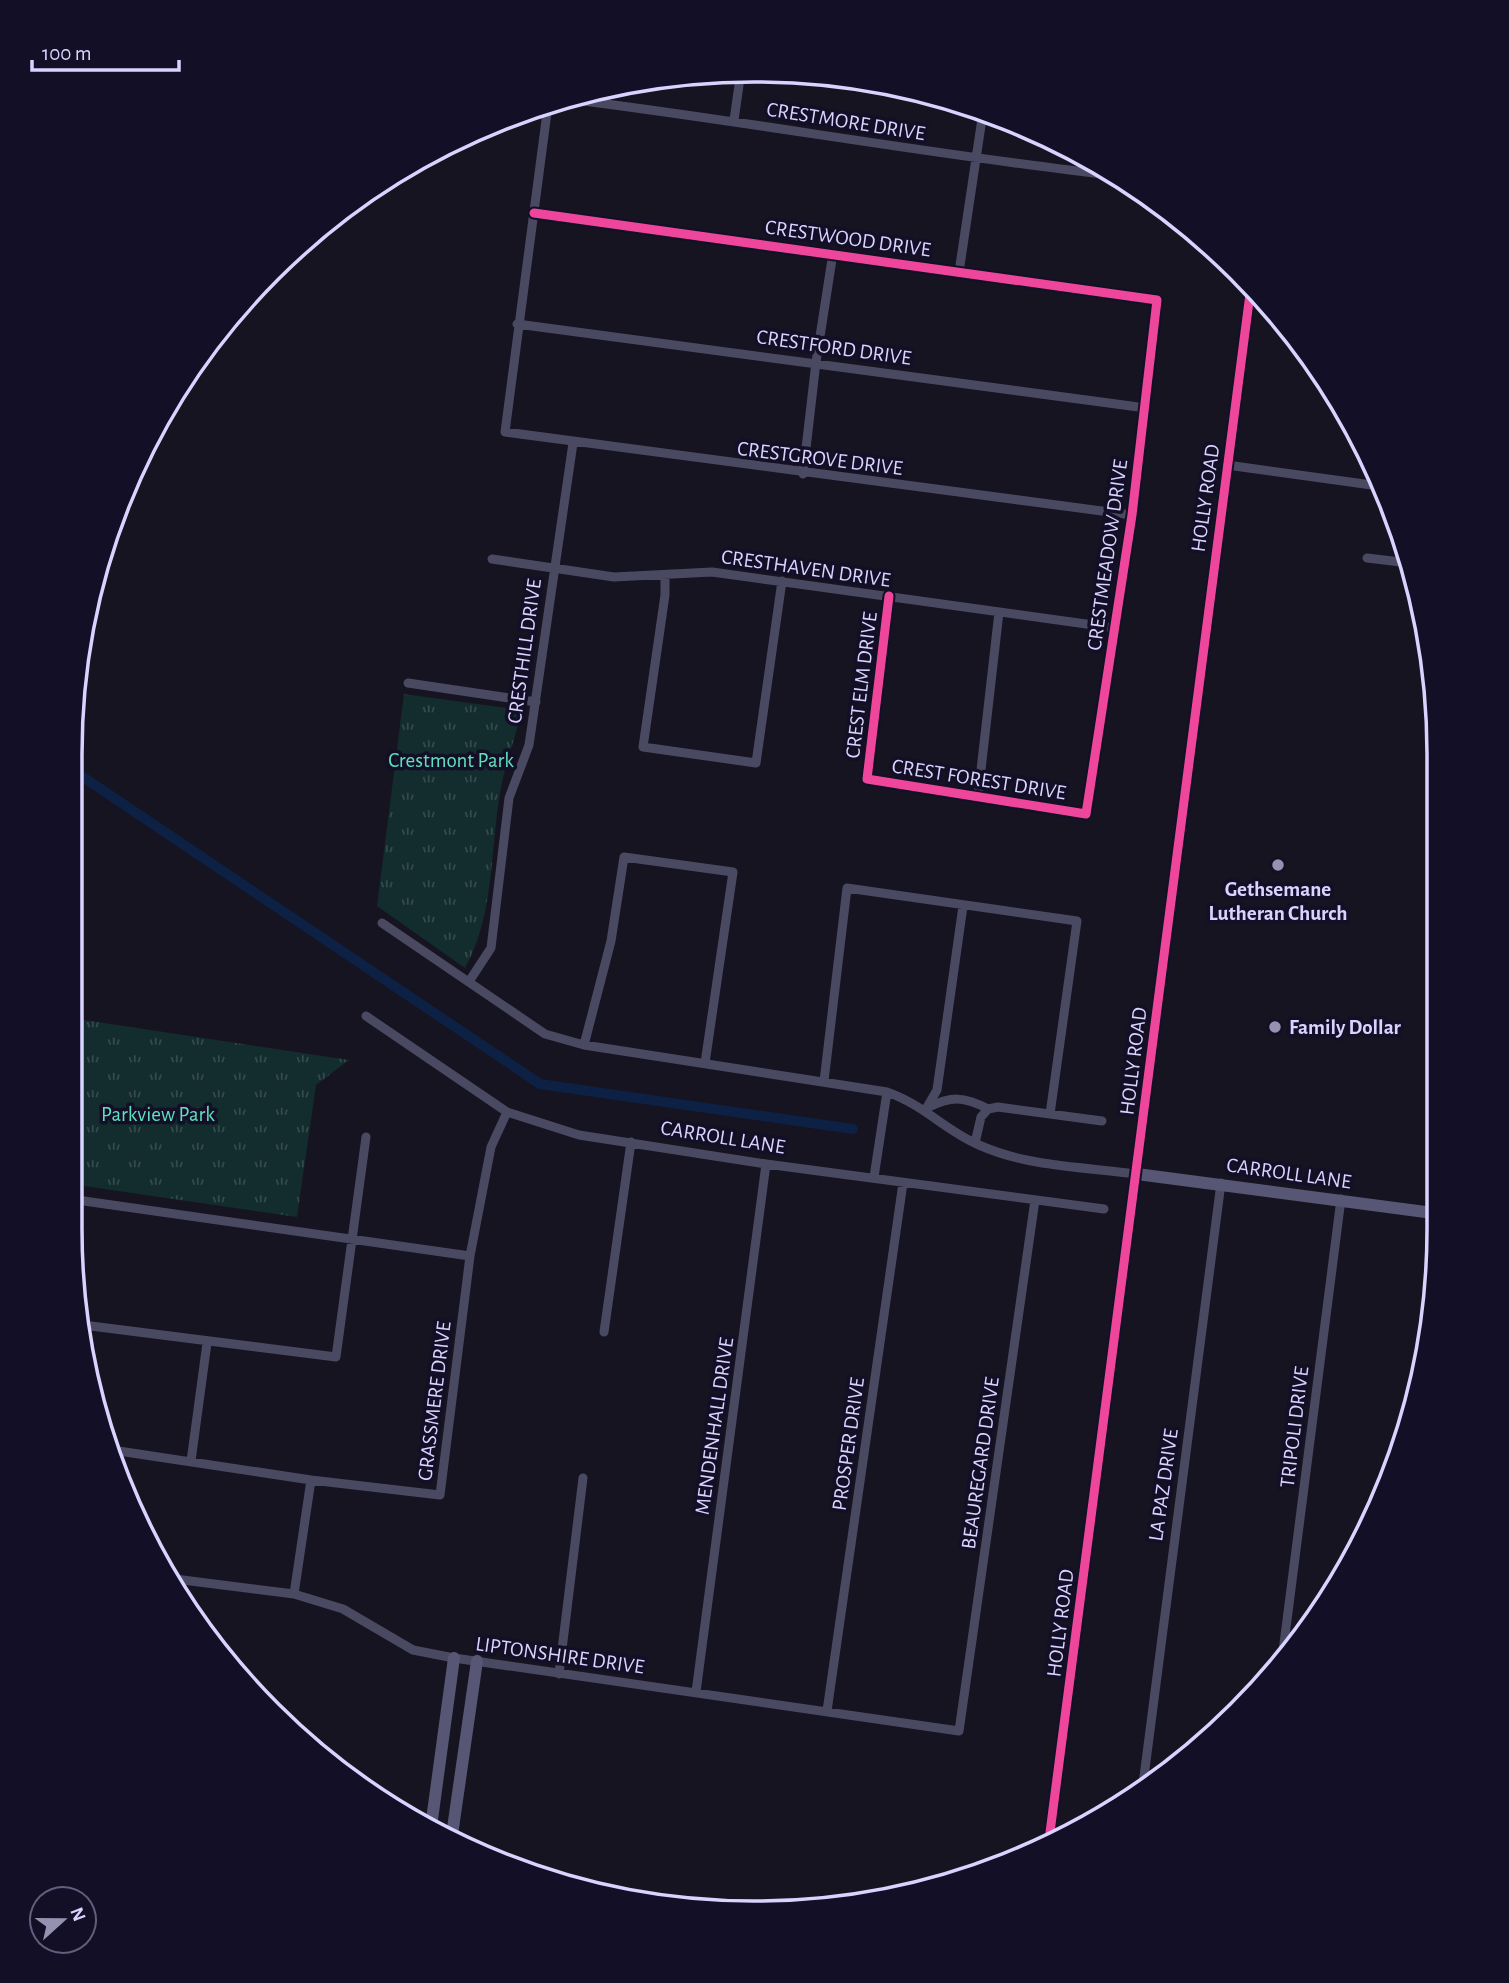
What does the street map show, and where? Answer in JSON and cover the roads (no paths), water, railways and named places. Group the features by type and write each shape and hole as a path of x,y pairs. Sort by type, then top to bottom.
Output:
{"main road":[{"name":"HOLLY ROAD","path":"1050,1832 1249,299"},
{"name":"CARROLL LANE","path":"1137,1174 1427,1212"},
{"path":"432,1818 454,1658"},
{"path":"452,1828 477,1661"}],"street":[{"path":"734,120 739,83"},
{"name":"CRESTMORE DRIVE","path":"593,102 734,120 976,160 1093,173"},
{"path":"517,324 547,115"},
{"path":"960,272 982,122"},
{"name":"CRESTWOOD DRIVE","path":"534,213 1157,300"},
{"path":"803,474 816,362 834,253"},
{"name":"CRESTMEADOW DRIVE","path":"1086,814 1132,515 1157,300"},
{"name":"CRESTFORD DRIVE","path":"517,324 1146,408"},
{"name":"CRESTGROVE DRIVE","path":"517,324 505,432 803,474 1132,515"},
{"name":"CRESTHILL DRIVE","path":"470,980 491,948 509,798 529,745 573,443"},
{"path":"1227,465 1370,485"},
{"path":"1367,558 1398,562"},
{"name":"CRESTHAVEN DRIVE","path":"492,559 614,577 712,572 1115,628"},
{"path":"665,575 665,595 643,747 756,763 782,581"},
{"name":"CREST ELM DRIVE","path":"867,779 889,596"},
{"path":"978,796 999,612"},
{"path":"408,683 536,702"},
{"name":"CREST FOREST DRIVE","path":"867,779 1086,814"},
{"path":"584,1045 611,941 624,857 733,872 705,1063"},
{"path":"824,1081 847,888 1077,921 1051,1114"},
{"path":"926,1109 937,1090 963,906"},
{"name":"CARROLL LANE","path":"382,923 470,980 545,1034 584,1045 887,1092 926,1109 975,1143 1004,1156 1137,1174"},
{"name":"CARROLL LANE","path":"366,1016 507,1112 579,1135 766,1164 1104,1209"},
{"path":"874,1177 887,1092"},
{"path":"926,1109 948,1098 975,1102 988,1109"},
{"path":"975,1143 981,1117 988,1109 999,1107 1102,1121"},
{"name":"GRASSMERE DRIVE","path":"120,1451 311,1480 440,1495 470,1256 491,1147 507,1112"},
{"path":"90,1326 207,1343 336,1357 366,1137"},
{"path":"604,1332 631,1142"},
{"name":"MENDENHALL DRIVE","path":"696,1692 766,1164"},
{"name":"PROSPER DRIVE","path":"827,1711 903,1182"},
{"name":"LA PAZ DRIVE","path":"1144,1776 1221,1183"},
{"name":"TRIPOLI DRIVE","path":"1284,1643 1340,1199"},
{"name":"BEAUREGARD DRIVE","path":"959,1731 1035,1200"},
{"path":"82,1201 470,1256"},
{"path":"191,1461 207,1343"},
{"path":"559,1674 583,1478"},
{"path":"295,1594 311,1480"},
{"name":"LIPTONSHIRE DRIVE","path":"182,1580 295,1594 343,1609 413,1650 454,1658 959,1731"}],"waterway":[{"path":"82,776 540,1084 853,1129"}],"place":[{"name":"Gethsemane Lutheran Church","path":"1278,865"},
{"name":"Family Dollar","path":"1275,1027"}],"park label":[{"name":"Crestmont Park","path":"451,760"},
{"name":"Parkview Park","path":"158,1114"}]}
